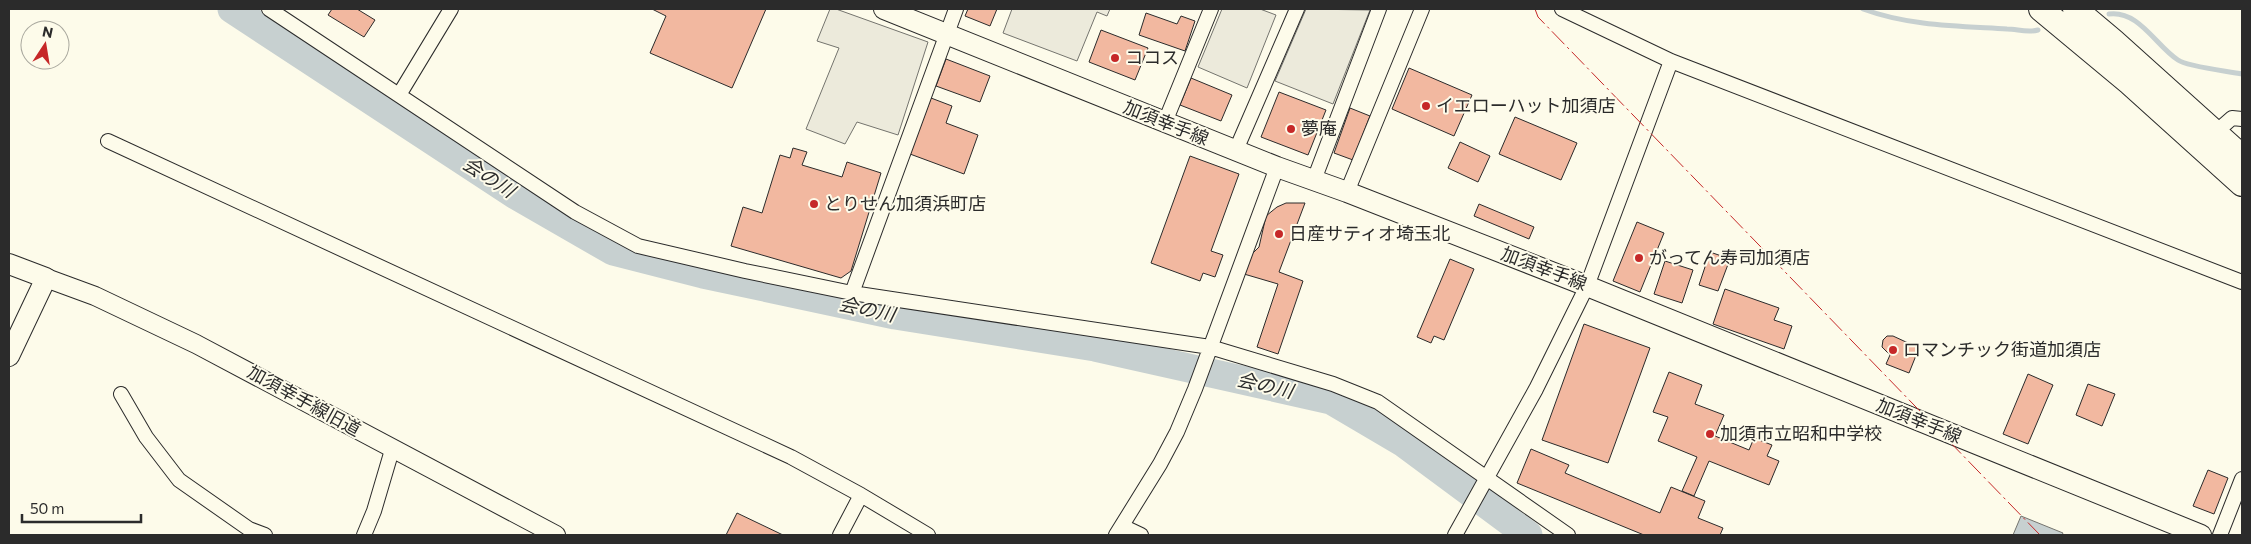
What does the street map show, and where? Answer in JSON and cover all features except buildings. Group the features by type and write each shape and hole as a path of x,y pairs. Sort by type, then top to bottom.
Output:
{"highway":[{"path":"2041,9 2130,83 2242,184"},
{"path":"2075,9 2242,157"}],"main road":[{"name":"加須幸手線","path":"884,9 1277,167 1347,192 1587,286 2201,535"},
{"path":"9,264 46,278 9,356"}],"street":[{"path":"269,9 574,212 638,246 852,293 1208,352 1333,384 1378,402 1568,535"},
{"path":"398,95 452,9"},
{"path":"852,293 956,9"},
{"path":"1165,122 1210,9"},
{"path":"1236,150 1297,9"},
{"path":"1314,180 1379,9"},
{"path":"1347,192 1422,9"},
{"path":"1562,9 1671,60 2242,282"},
{"path":"1455,535 1536,389 1587,286 1671,60"},
{"path":"2216,132 2232,118 2242,119"},
{"path":"108,141 791,457 861,495 928,535"},
{"path":"1141,535 1119,531 1160,464 1195,389 1277,167"},
{"name":"加須幸手線旧道","path":"46,278 95,296 196,344 392,450 556,535"},
{"path":"121,394 146,437 179,480 246,532 265,535"},
{"path":"364,535 374,512 392,450"},
{"path":"2220,535 2242,479"},
{"path":"840,535 861,495"}],"shaded area":[{"path":"830,9 836,9 928,42 898,135 857,122 845,144 806,129 839,48 817,41"},
{"path":"1012,9 1110,9 1107,16 1097,12 1077,61 1003,33"},
{"path":"1222,9 1260,9 1276,15 1247,88 1198,67"},
{"path":"1306,9 1370,10 1333,104 1275,81"},
{"path":"2021,516 2063,533 2062,535 2013,535"}],"waterway":[{"name":"会の川","path":"232,9 514,194 613,251 703,274 895,315 1095,347 1331,400 1404,443 1528,535"},
{"path":"1863,9 1880,15 1916,22 2026,31 2038,30"},
{"path":"2109,14 2120,14 2138,23 2178,60 2199,67 2242,74"}],"power":[{"path":"1535,9 1538,17 2040,535"}],"place":[{"name":"ココス","path":"1115,58"},
{"name":"イエローハット加須店","path":"1426,106"},
{"name":"夢庵","path":"1291,129"},
{"name":"とりせん加須浜町店","path":"814,204"},
{"name":"日産サティオ埼玉北","path":"1279,234"},
{"name":"がってん寿司加須店","path":"1639,258"},
{"name":"ロマンチック街道加須店","path":"1893,350"},
{"name":"加須市立昭和中学校","path":"1710,434"}]}
